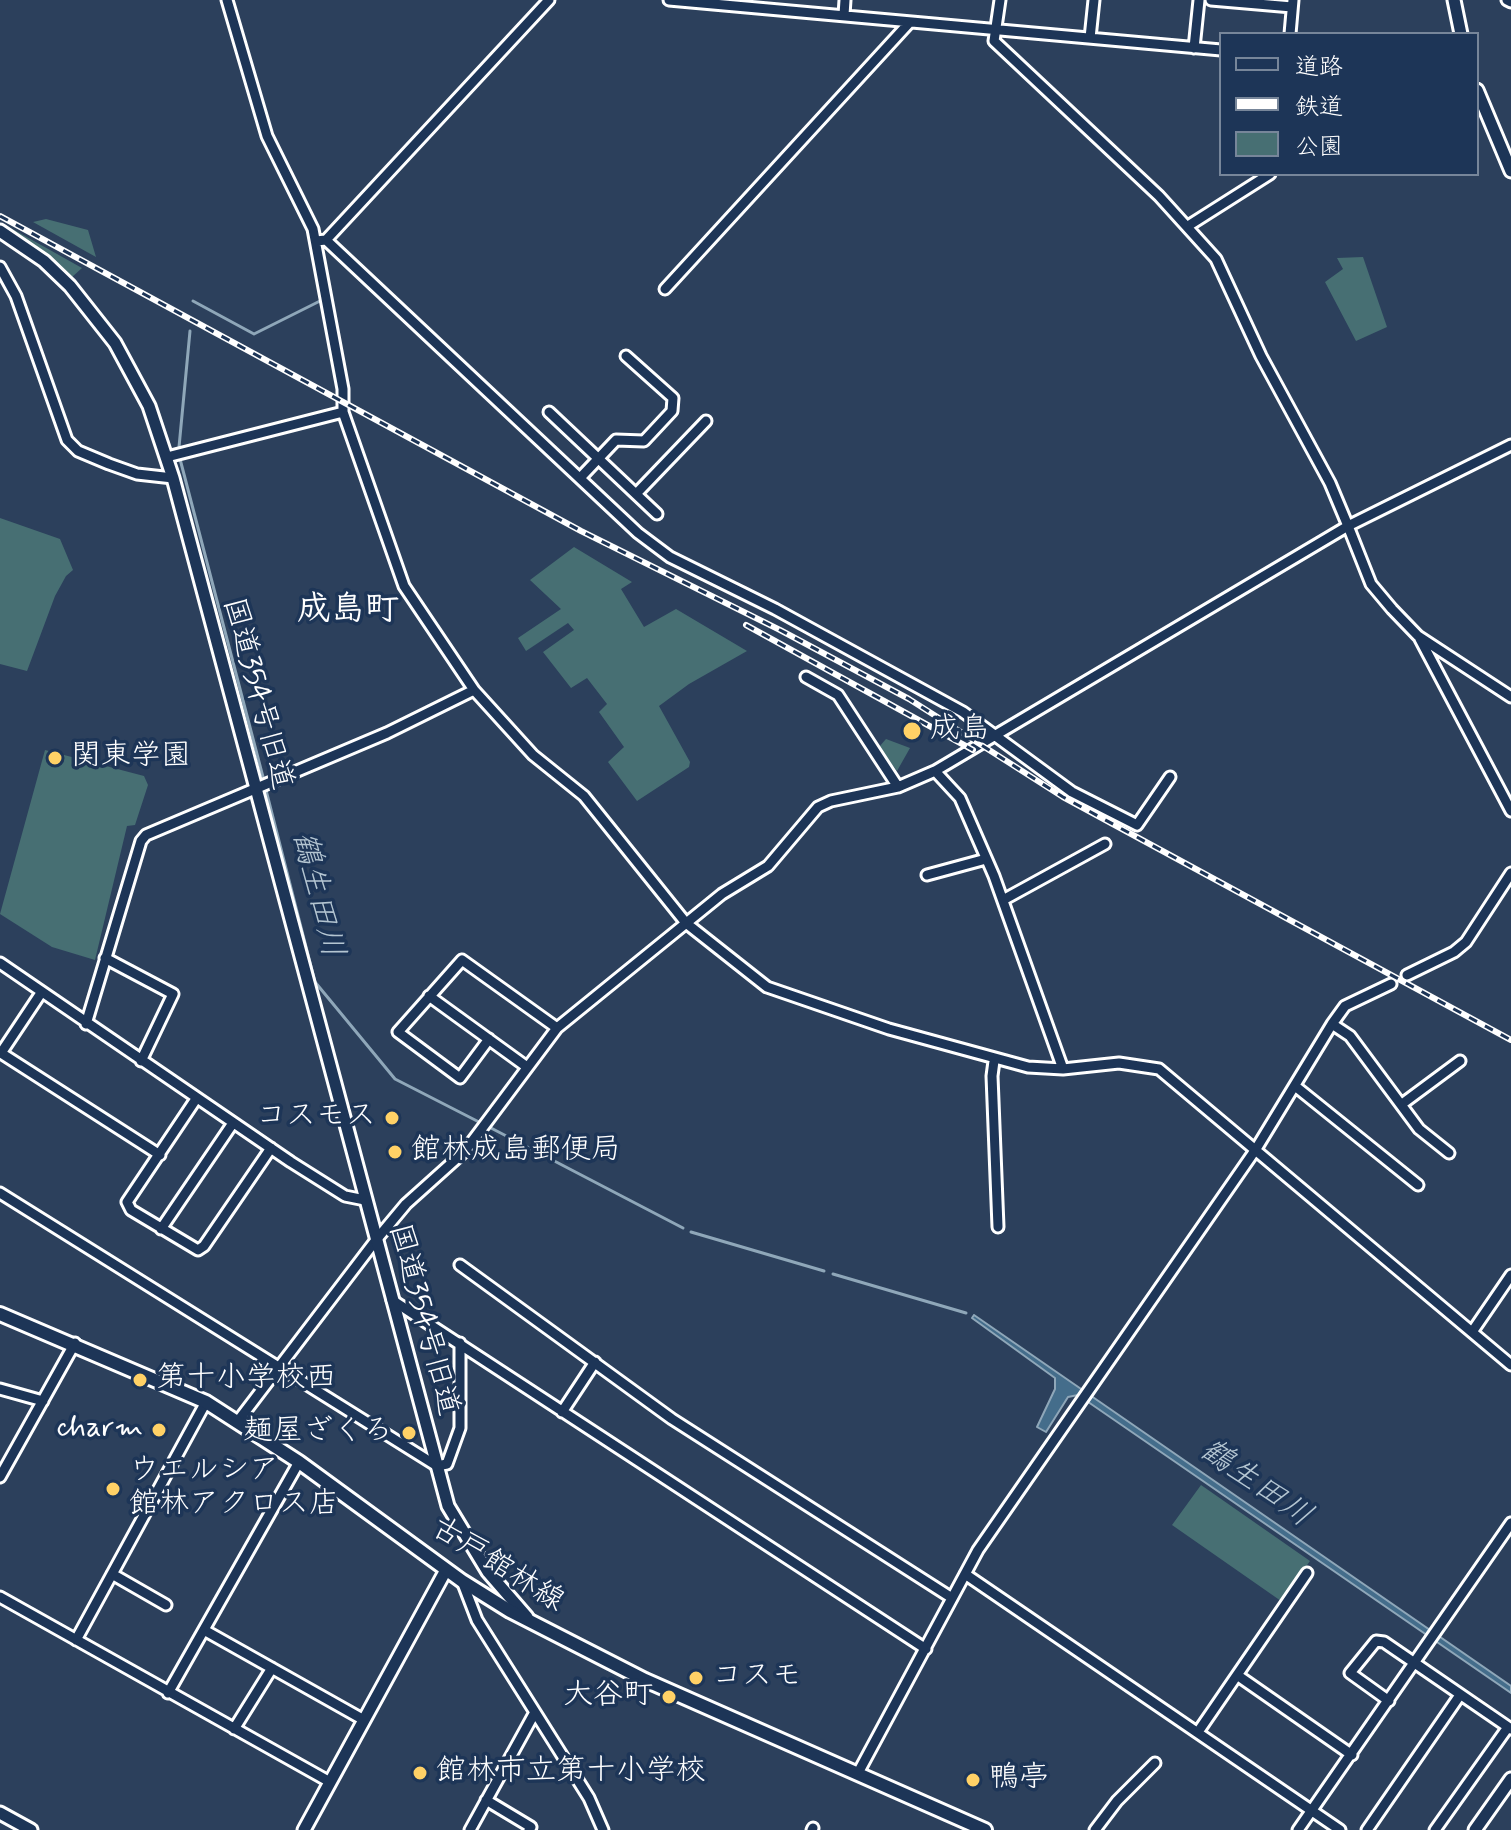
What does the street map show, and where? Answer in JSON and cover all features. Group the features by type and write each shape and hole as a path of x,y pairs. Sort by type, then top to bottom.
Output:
{"main road":[{"name":"古戸館林線","path":"0,1314 75,1343 206,1402 299,1462 446,1570 510,1611 645,1680 858,1773 964,1826 985,1830"}],"street":[{"path":"227,0 263,126 321,240 343,389 343,412 404,586 474,690 533,755 584,796 686,923 767,987 994,1061 1063,1069 1119,1063 1159,1069 1511,1365"},
{"path":"321,240 549,0"},
{"path":"669,0 1219,50"},
{"path":"844,15 845,0"},
{"path":"1000,0 994,41 1188,226 1216,259 1261,356 1330,483 1371,584 1418,636 1511,811"},
{"path":"1090,38 1094,0"},
{"path":"1194,48 1199,0"},
{"path":"1211,0 1293,4 1290,32"},
{"path":"1454,0 1461,32"},
{"path":"665,289 910,22"},
{"path":"1479,95 1511,171"},
{"path":"1188,226 1267,176"},
{"name":"国道354号旧道","path":"0,231 55,271 115,343 144,394 173,478 448,1506 467,1543 527,1617"},
{"path":"321,240 638,533 669,557 969,716 1072,792 1137,825 1170,777"},
{"path":"0,267 16,296 67,440 78,451 123,469 173,478"},
{"path":"580,478 616,440 644,441 672,411 673,398 626,356"},
{"path":"167,457 343,412"},
{"path":"549,412 657,514"},
{"path":"636,494 706,421"},
{"path":"238,1421 376,1240 406,1204 465,1151 557,1028 722,894 768,866 818,807 898,787 935,771 1348,526 1511,445"},
{"path":"1418,636 1511,697"},
{"path":"806,677 838,695 898,787"},
{"path":"86,1024 141,841 146,835 387,733 474,690"},
{"path":"935,771 960,798 1003,900 1063,1069"},
{"path":"1003,900 1105,844"},
{"path":"927,875 986,859"},
{"path":"1407,975 1454,952 1466,942 1511,873"},
{"path":"105,958 173,994 141,1061"},
{"path":"489,1039 460,1078 398,1032 462,960 557,1028"},
{"path":"0,963 271,1148 345,1196 365,1200"},
{"path":"858,1773 978,1550 1256,1149 1332,1024 1345,1006 1391,984"},
{"path":"41,993 1,1053 160,1155"},
{"path":"429,996 527,1067"},
{"path":"1332,1024 1350,1036 1419,1129 1449,1153"},
{"path":"994,1061 998,1227"},
{"path":"1402,1104 1460,1061"},
{"path":"1295,1086 1418,1185"},
{"path":"196,1099 127,1202 131,1210 194,1250 204,1246 271,1148"},
{"path":"161,1229 233,1123"},
{"path":"0,1193 437,1466 447,1464 460,1428 460,1343"},
{"path":"460,1265 672,1419 952,1598"},
{"path":"1472,1332 1511,1275"},
{"path":"392,1300 926,1649"},
{"path":"0,1477 75,1343"},
{"path":"562,1412 595,1362"},
{"path":"0,1389 43,1401"},
{"path":"76,1640 206,1402"},
{"path":"168,1693 299,1462"},
{"path":"1298,1830 1511,1523"},
{"path":"304,1830 446,1570"},
{"path":"1198,1732 1307,1573"},
{"path":"112,1574 166,1605"},
{"path":"965,1574 1340,1830"},
{"path":"462,1581 477,1620 589,1798 603,1830"},
{"path":"0,1597 330,1782"},
{"path":"204,1630 364,1720"},
{"path":"1389,1701 1350,1673 1376,1641 1384,1642 1509,1728 1435,1830"},
{"path":"234,1729 272,1668"},
{"path":"1237,1675 1352,1755"},
{"path":"1367,1830 1460,1695"},
{"path":"470,1830 534,1714"},
{"path":"1095,1830 1117,1801 1155,1763"},
{"path":"1475,1830 1511,1779"},
{"path":"486,1800 531,1827 529,1830"},
{"path":"0,1813 31,1830"}],"green space":[{"path":"46,219 88,230 96,257 33,222"},
{"path":"0,222 82,268 71,278"},
{"path":"1363,257 1387,327 1356,341 1325,282 1343,269 1337,258"},
{"path":"0,518 60,539 73,570 55,596 27,671 0,664"},
{"path":"574,547 632,582 621,589 644,627 676,609 747,651 689,684 659,706 690,762 689,767 637,801 608,762 624,747 599,712 607,704 587,678 571,688 543,652 574,630 568,623 526,651 518,638 561,609 530,580"},
{"path":"886,739 910,748 897,771 879,747"},
{"path":"45,750 144,776 148,785 135,825 127,826 95,960 52,947 0,914"},
{"path":"1201,1485 1310,1561 1281,1601 1172,1525"}],"water":[{"path":"974,1315 1511,1686 1511,1693 1078,1395 1068,1397 1046,1432 1037,1427 1055,1389 1055,1378 972,1318"}],"waterway":[{"name":"鶴生田川","path":"193,301 254,334 320,301"},
{"name":"鶴生田川","path":"179,447 190,331"},
{"name":"鶴生田川","path":"180,459 264,781"},
{"name":"鶴生田川","path":"266,790 315,982 395,1079 479,1122"},
{"name":"鶴生田川","path":"491,1128 683,1228"},
{"name":"鶴生田川","path":"691,1232 824,1271"},
{"name":"鶴生田川","path":"833,1274 966,1313"}],"railway":[{"path":"0,216 581,531 780,630 909,699 1063,797 1511,1040"},
{"path":"746,625 973,750"}],"place":[{"name":"成島","path":"912,731"},
{"name":"関東学園","path":"55,758"},
{"name":"コスモス","path":"392,1118"},
{"name":"館林成島郵便局","path":"395,1152"},
{"name":"第十小学校西","path":"140,1380"},
{"name":"charm","path":"159,1430"},
{"name":"麺屋ざくろ","path":"409,1433"},
{"name":"ウエルシア 館林アクロス店","path":"113,1489"},
{"name":"コスモ","path":"696,1678"},
{"name":"大谷町","path":"669,1697"},
{"name":"館林市立第十小学校","path":"420,1773"},
{"name":"鴨亭","path":"973,1780"}],"district":[{"name":"成島町","path":"348,612"}]}
